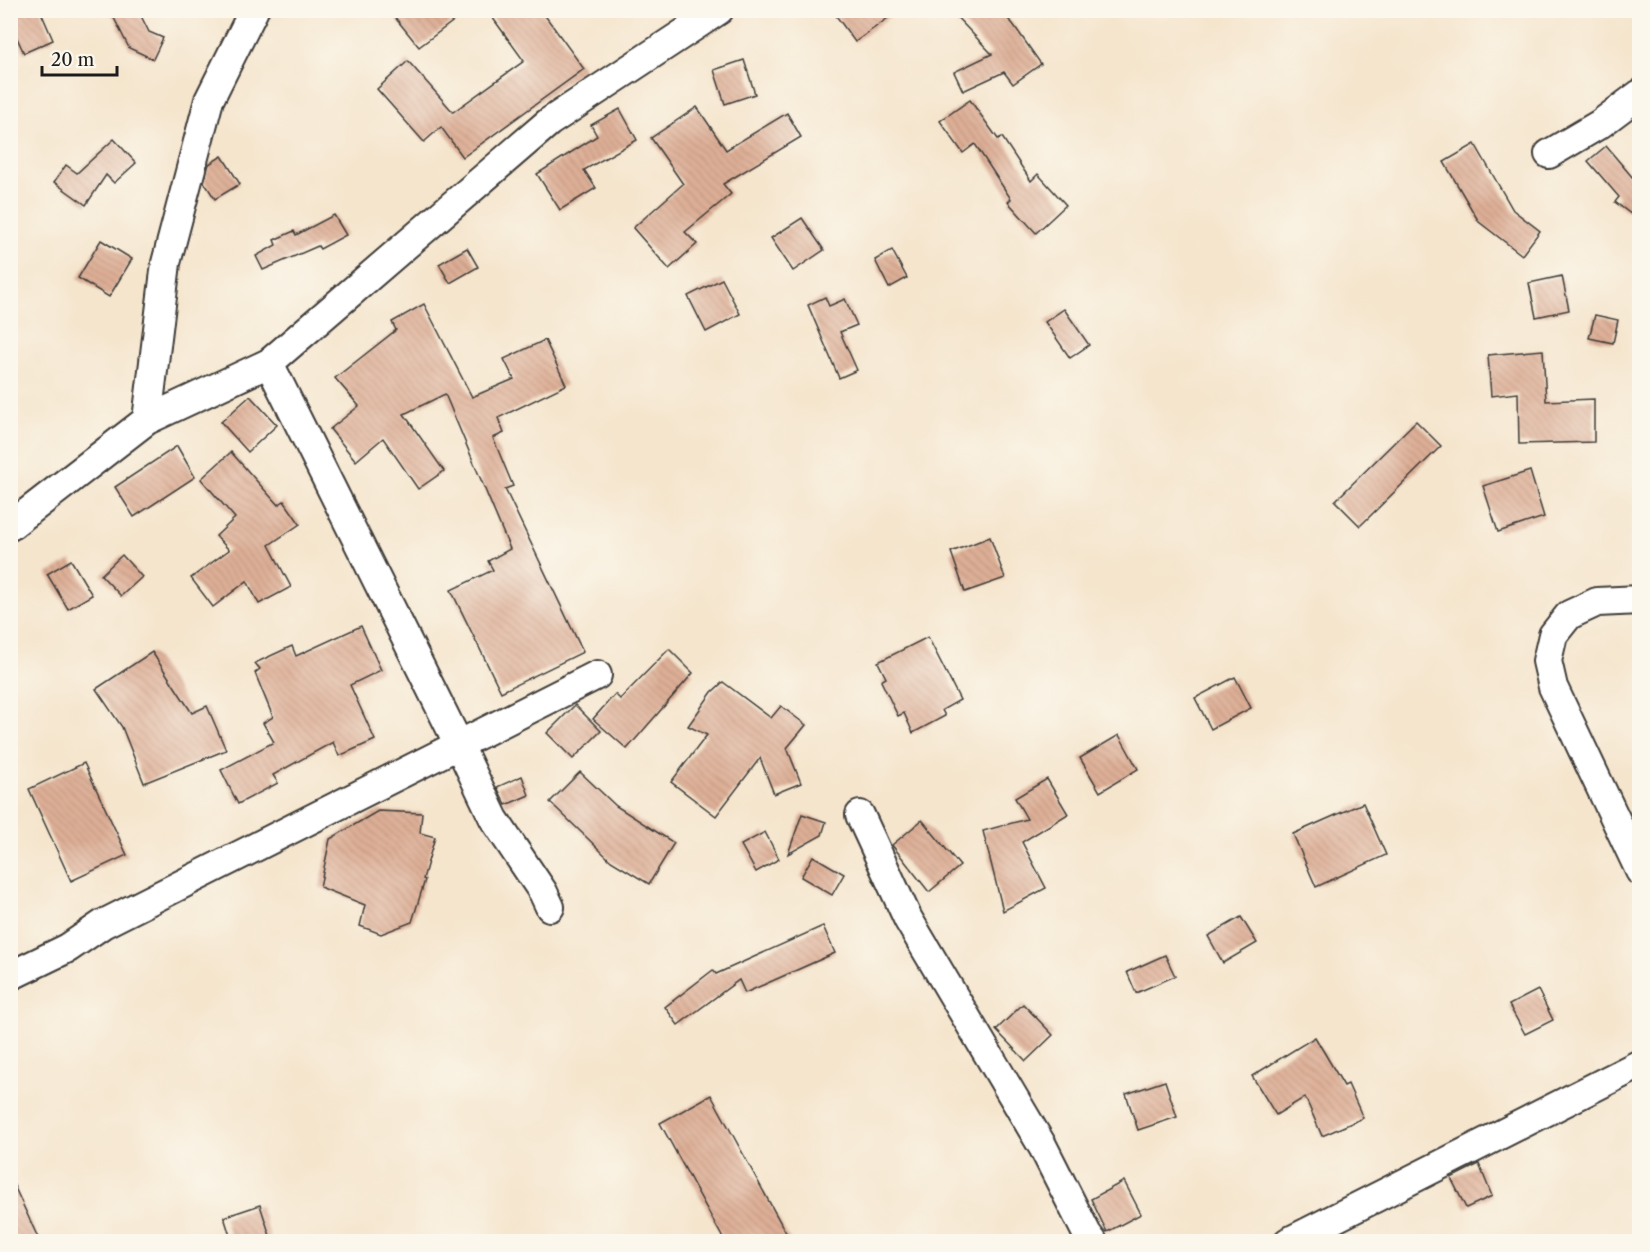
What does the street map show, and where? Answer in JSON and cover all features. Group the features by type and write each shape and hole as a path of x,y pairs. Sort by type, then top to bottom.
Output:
{"street":[{"path":"147,420 166,262 209,100 254,10"},
{"path":"10,526 147,420 269,363 549,122 719,10"},
{"path":"1549,154 1600,124 1640,94"},
{"path":"269,363 494,819 543,892 550,907"},
{"path":"1640,600 1597,602 1569,615 1552,635 1547,661 1553,687 1640,871"},
{"path":"10,976 68,948 103,924 458,743 597,675"},
{"path":"860,815 908,919 1043,1147 1093,1242"},
{"path":"1288,1242 1640,1064"}],"building":[{"path":"27,10 40,10 53,40 24,53 10,23 10,18"},
{"path":"110,10 138,10 149,32 163,38 153,59 129,48"},
{"path":"389,10 468,10 419,47"},
{"path":"487,10 541,10 584,69 463,157 441,127 424,142 377,89 408,61 453,112 524,61"},
{"path":"832,10 899,10 855,42"},
{"path":"950,10 999,10 1013,24 1041,64 1013,84 1004,72 963,91 954,72 992,54"},
{"path":"744,60 755,94 725,104 714,70"},
{"path":"970,100 998,139 1002,137 1031,181 1038,174 1066,205 1036,233 1008,202 1011,199 975,144 963,153 940,121"},
{"path":"697,107 726,150 787,113 801,137 723,184 731,194 685,232 697,244 669,269 633,228 683,184 651,138"},
{"path":"620,109 637,140 584,170 596,188 560,210 537,174 597,136 591,125"},
{"path":"114,139 136,163 114,183 106,175 86,205 54,182 66,165 77,173"},
{"path":"1475,144 1513,210 1540,231 1522,255 1479,222 1444,162"},
{"path":"1606,146 1633,178 1640,169 1640,221 1615,202 1619,197 1588,161"},
{"path":"222,156 240,184 215,199 204,182 209,164"},
{"path":"334,215 346,235 320,249 318,246 263,270 256,256 276,245 274,240 294,231 296,235"},
{"path":"802,218 824,250 793,271 771,238"},
{"path":"101,240 132,259 109,297 78,278"},
{"path":"467,248 478,267 450,283 439,264"},
{"path":"892,250 907,278 889,288 875,260"},
{"path":"1562,276 1569,310 1536,317 1529,283"},
{"path":"722,279 740,314 706,332 688,296"},
{"path":"825,297 829,306 845,299 857,325 840,332 857,370 839,378 808,305"},
{"path":"424,304 472,397 514,379 504,359 545,340 566,385 498,418 504,433 493,438 513,486 505,489 583,652 501,692 451,590 493,570 488,561 510,549 445,394 404,414 444,471 418,489 383,438 356,461 330,429 359,406 335,378 396,330 392,322"},
{"path":"1064,309 1089,345 1070,358 1045,322"},
{"path":"1595,315 1618,320 1613,343 1589,338"},
{"path":"1543,350 1546,401 1594,399 1594,442 1519,444 1518,393 1491,396 1488,355"},
{"path":"250,396 277,425 248,452 221,422"},
{"path":"1416,421 1441,446 1360,526 1335,501"},
{"path":"177,446 195,477 134,517 115,487"},
{"path":"231,452 278,505 284,501 300,524 269,545 291,587 259,604 247,581 213,607 191,578 229,550 216,536 235,518 201,479"},
{"path":"1530,471 1544,517 1498,532 1483,486"},
{"path":"990,537 1005,578 965,592 951,552"},
{"path":"122,555 142,577 121,596 101,575"},
{"path":"71,560 92,595 68,609 47,574"},
{"path":"361,626 381,670 350,685 375,740 339,756 333,742 273,775 278,783 238,804 221,770 274,742 263,723 273,717 255,673 260,669 255,663 292,646 296,656"},
{"path":"928,637 960,700 942,710 945,716 913,733 904,713 898,716 881,681 886,678 878,662"},
{"path":"669,649 693,673 627,749 593,719 615,694 620,699"},
{"path":"152,652 192,713 207,706 226,750 144,783 122,727 96,689"},
{"path":"1235,677 1251,708 1211,729 1195,698"},
{"path":"723,682 771,718 781,706 806,725 787,748 801,783 774,794 760,758 716,816 671,782 707,735 688,726 712,692"},
{"path":"575,705 601,731 573,759 547,733"},
{"path":"1119,735 1138,769 1100,792 1080,758"},
{"path":"84,763 127,855 71,881 29,789"},
{"path":"580,772 616,806 674,843 649,884 611,861 550,802"},
{"path":"522,776 529,795 506,805 497,787"},
{"path":"1047,779 1068,814 1022,842 1046,888 1003,911 983,831 1027,819 1015,798"},
{"path":"1363,803 1386,855 1316,887 1293,834"},
{"path":"378,811 422,813 420,833 435,837 412,922 381,934 360,926 365,905 320,887 330,839"},
{"path":"802,814 826,822 822,835 788,854"},
{"path":"922,820 960,866 929,892 892,845"},
{"path":"765,832 779,859 756,872 741,845"},
{"path":"813,856 844,874 832,895 801,877"},
{"path":"1241,917 1257,943 1223,963 1208,936"},
{"path":"823,926 835,953 745,993 739,980 678,1025 665,1007 713,970 716,974"},
{"path":"1165,955 1175,976 1136,993 1127,972"},
{"path":"1538,990 1553,1020 1525,1034 1509,1005"},
{"path":"1023,1004 1053,1035 1026,1061 996,1030"},
{"path":"1315,1037 1344,1086 1348,1084 1363,1118 1322,1136 1305,1097 1276,1115 1252,1076"},
{"path":"1165,1081 1177,1117 1138,1130 1126,1094"},
{"path":"711,1095 791,1242 725,1242 660,1123"},
{"path":"1479,1164 1492,1196 1466,1208 1451,1178"},
{"path":"10,1177 40,1242 10,1242"},
{"path":"1124,1181 1141,1214 1107,1232 1091,1199"},
{"path":"260,1205 272,1242 232,1242 224,1217"}]}
